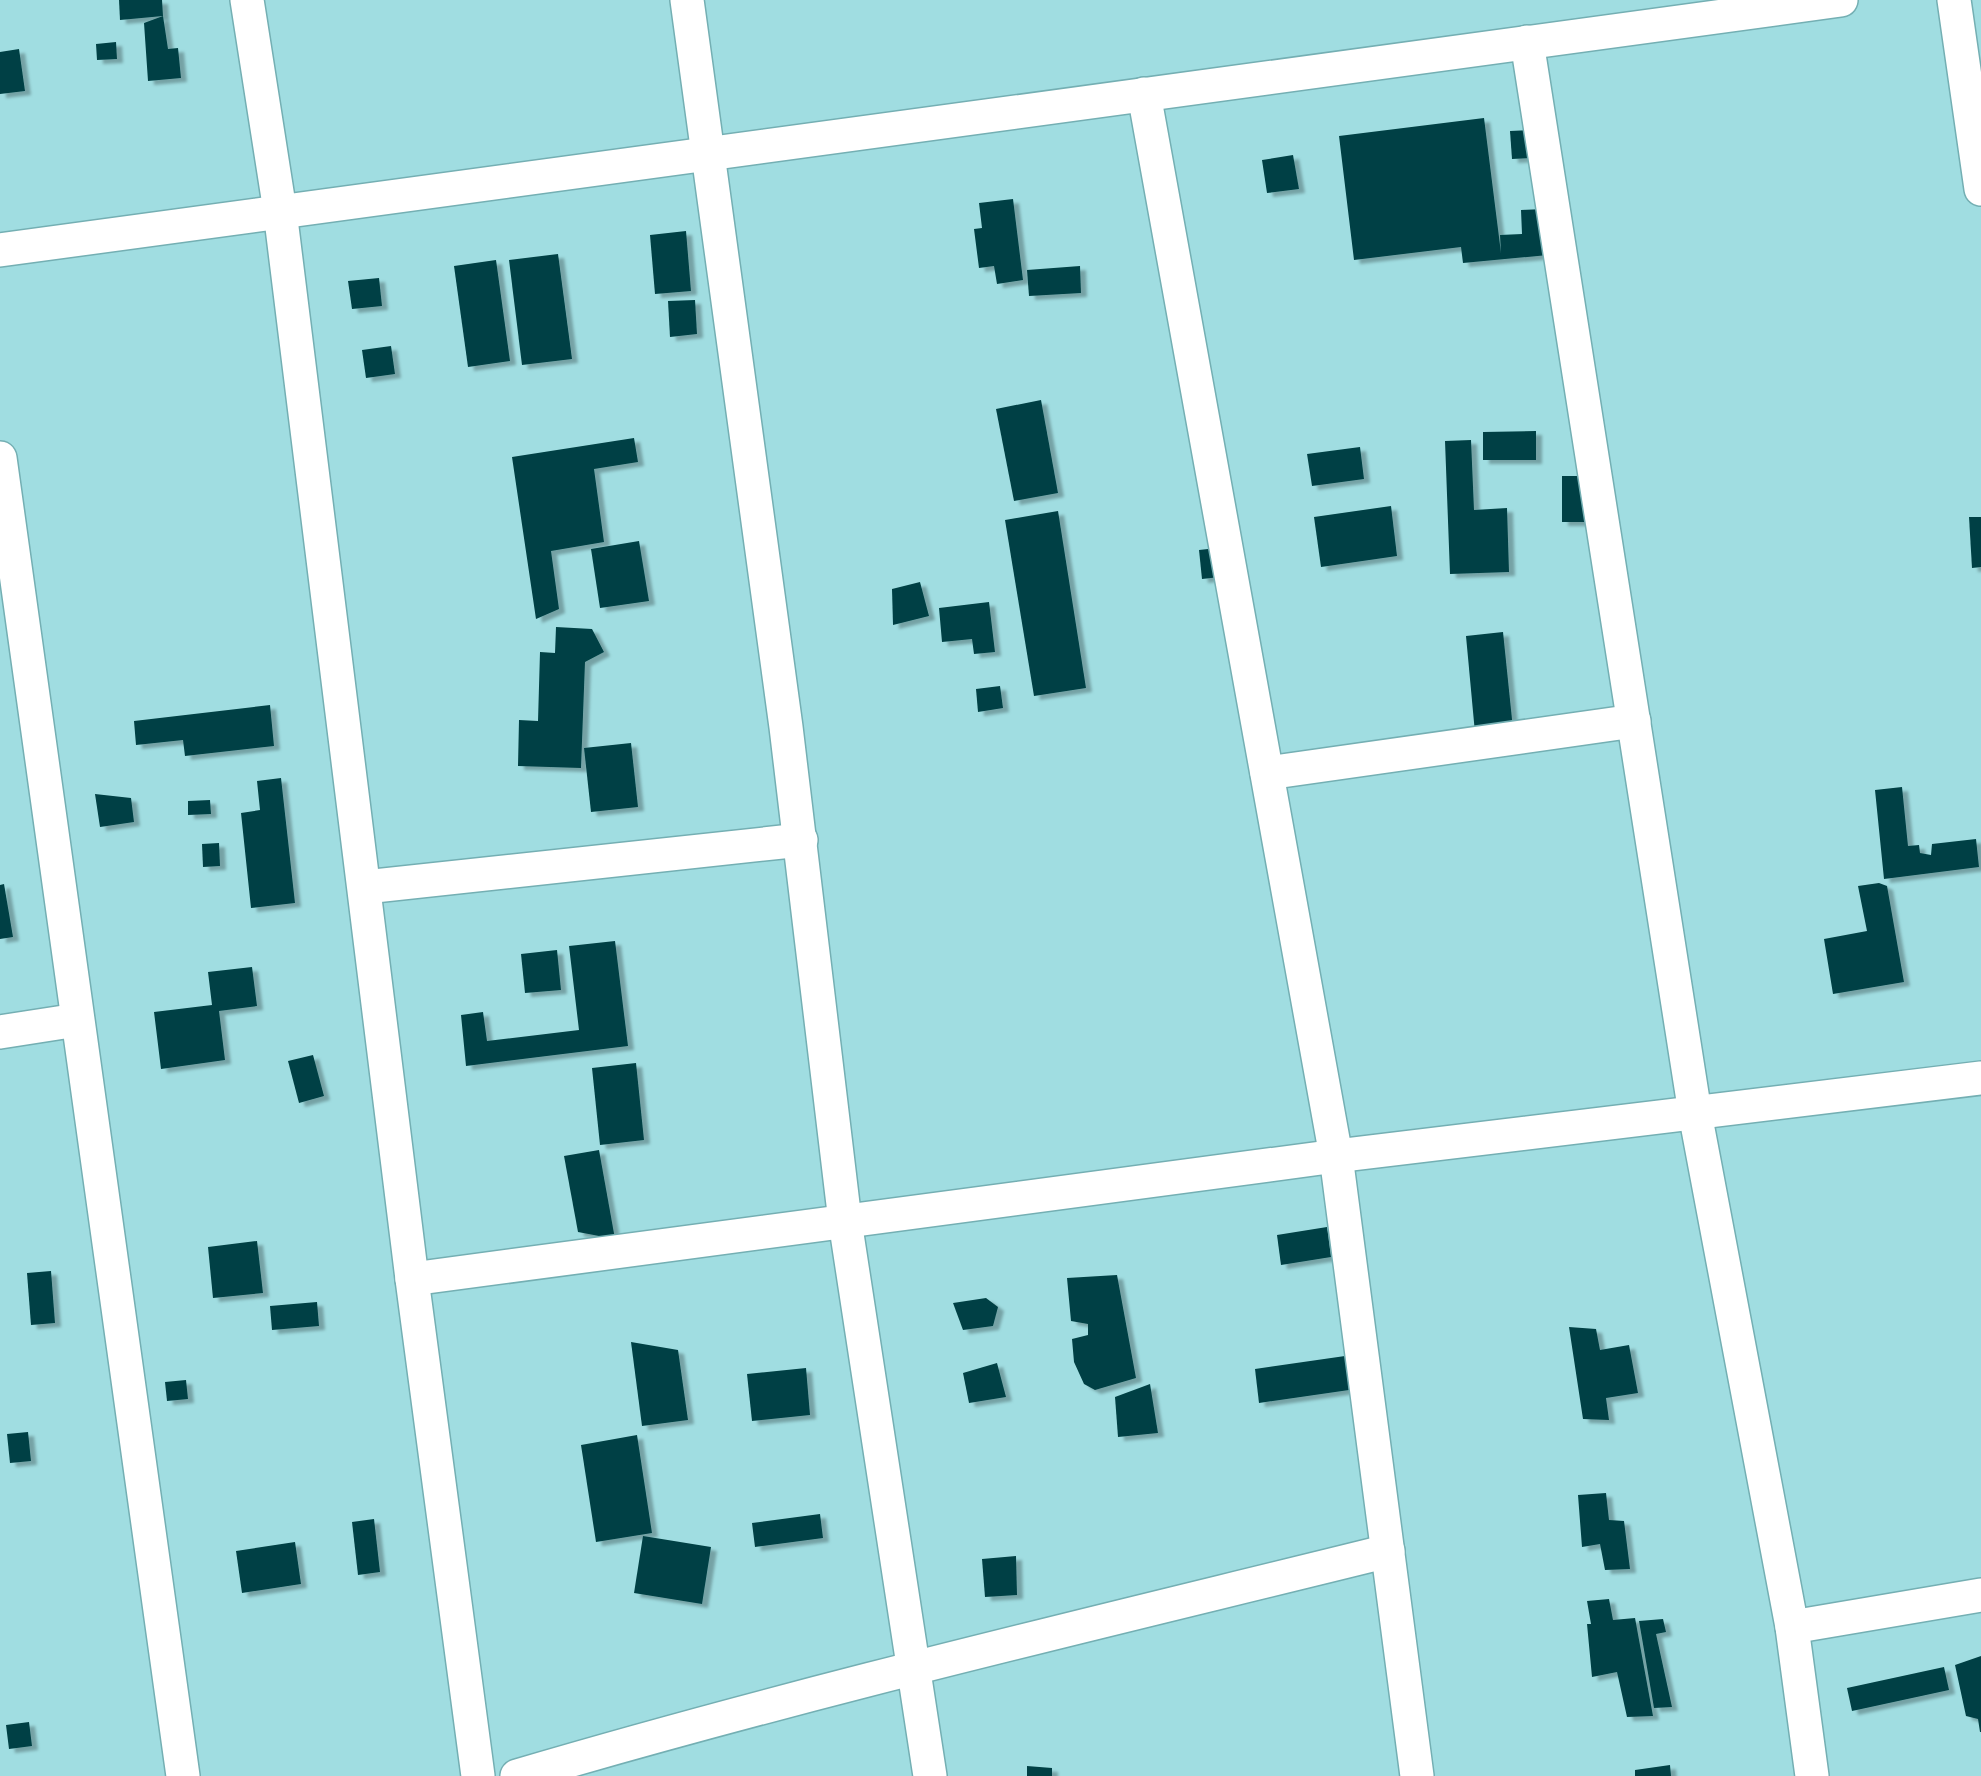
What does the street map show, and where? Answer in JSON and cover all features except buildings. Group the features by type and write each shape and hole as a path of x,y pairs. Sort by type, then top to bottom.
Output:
{"street":[{"path":"247,0 280,211 412,1279 478,1776"},
{"path":"687,0 801,840 845,1221 930,1776"},
{"path":"0,250 708,152 1841,0"},
{"path":"1954,0 1981,189"},
{"path":"1527,42 1695,1113 1792,1627 1812,1776"},
{"path":"1144,94 1336,1156 1417,1776"},
{"path":"0,458 183,1776"},
{"path":"1267,773 1634,721"},
{"path":"365,887 801,840"},
{"path":"0,1032 77,1020"},
{"path":"412,1279 1336,1156 1981,1078"},
{"path":"517,1776 655,1735 915,1667 1389,1551"},
{"path":"1792,1627 1981,1595"}]}
